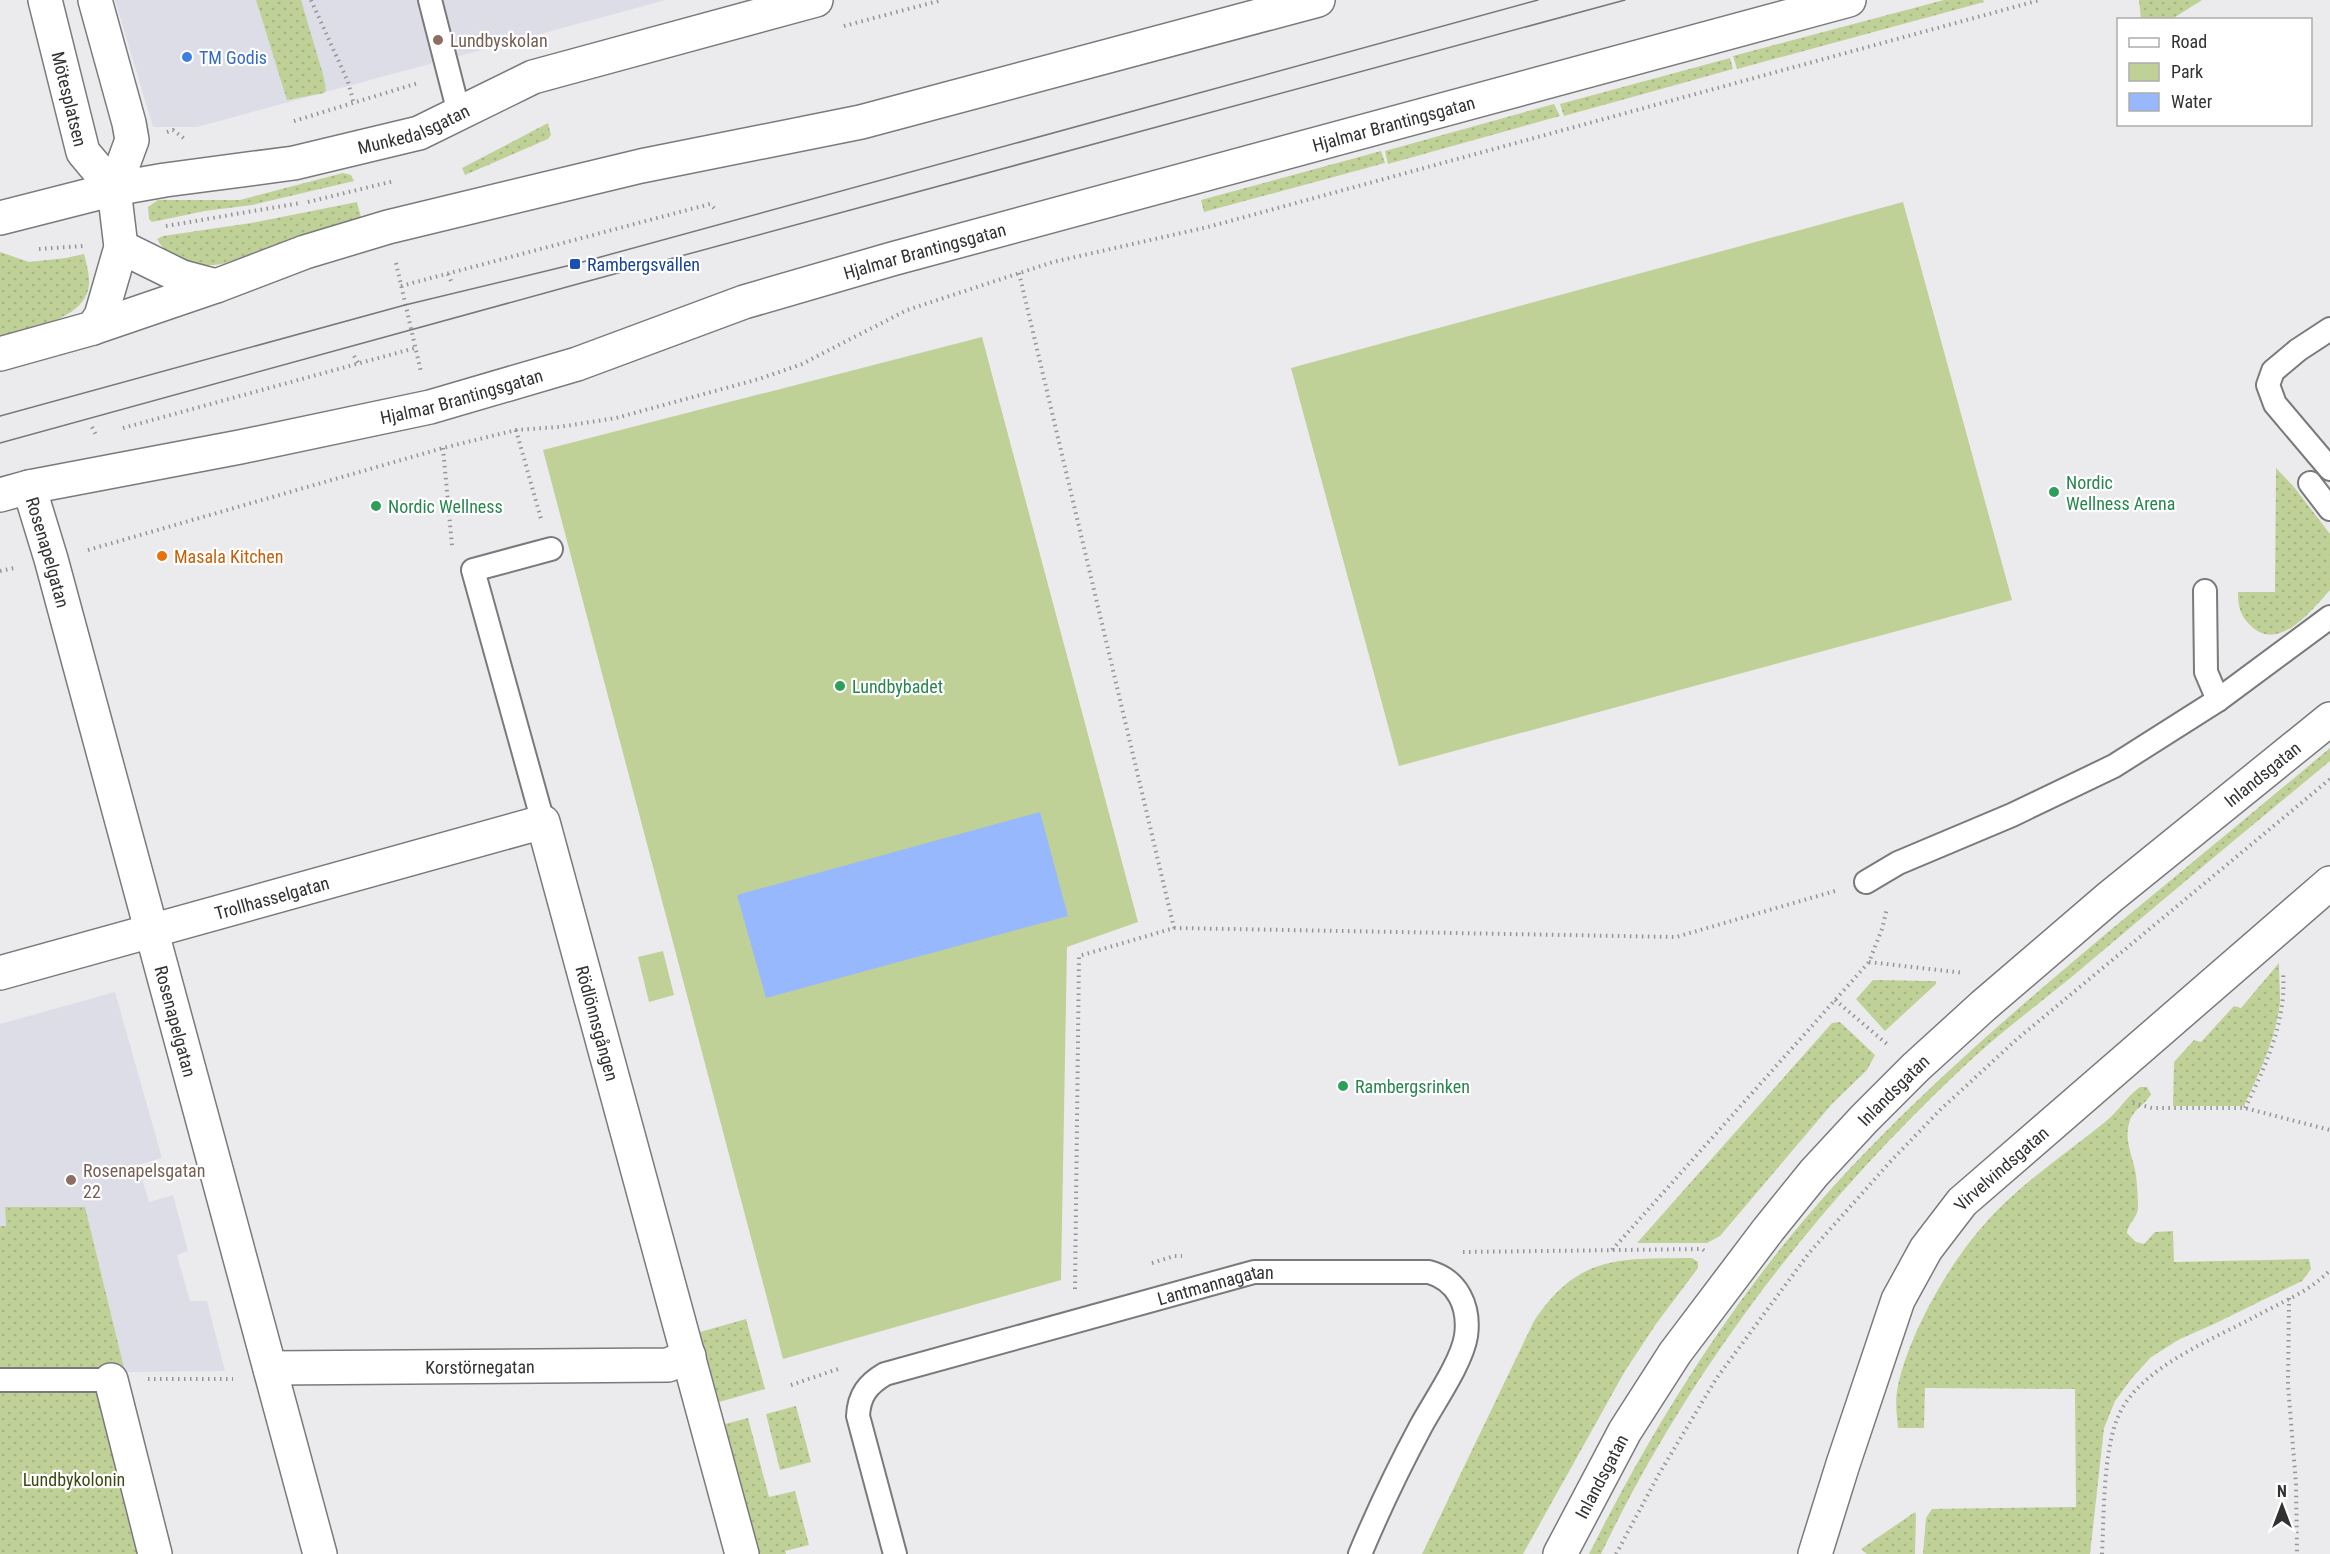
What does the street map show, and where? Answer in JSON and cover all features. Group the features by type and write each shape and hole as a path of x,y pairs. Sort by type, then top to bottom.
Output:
{"street":[{"name":"Mötesplatsen","path":"45,0 83,152 114,189"},
{"path":"93,328 100,316 121,247 114,189 132,140 95,0"},
{"name":"Munkedalsgatan","path":"0,218 114,189 294,163 419,133 533,77 816,0"},
{"path":"0,354 93,328 216,286 305,252 388,227 641,166 861,122 1318,0"},
{"name":"Hjalmar Brantingsgatan","path":"14,491 429,407 577,364 744,302 892,259 1849,0"},
{"path":"121,247 182,277 216,286"},
{"name":"Rosenapelgatan","path":"14,491 51,559 320,1554"},
{"name":"Inlandsgatan","path":"1560,1554 1625,1431 1675,1353 1768,1230 1849,1134 1916,1067 1983,1006 2110,897 2330,718"},
{"name":"Trollhasselgatan","path":"0,973 543,822"},
{"name":"Rödlönnsgången","path":"543,822 742,1554"},
{"name":"Virvelvindsgatan","path":"1815,1554 1898,1300 1926,1249 1962,1202 2330,883"},
{"name":"Korstörnegatan","path":"271,1373 668,1365 689,1356"},
{"path":"111,1380 155,1554"}],"lane":[{"path":"430,0 459,113"},
{"path":"2330,329 2298,350 2274,371 2268,385 2275,404 2330,469"},
{"path":"2310,483 2330,509"},
{"name":"Rödlönnsgången","path":"543,822 473,570 551,549"},
{"path":"2205,591 2206,672 2218,700"},
{"path":"1866,882 1898,863 2012,815 2114,766 2218,700 2330,617"},
{"name":"Lantmannagatan","path":"895,1554 858,1416 858,1404 863,1393 872,1382 885,1374 1254,1272 1429,1272 1443,1276 1453,1284 1462,1298 1466,1336 1461,1354 1411,1445 1360,1554"},
{"path":"0,1380 111,1380"}],"path":[{"path":"311,0 348,82 388,227 429,407 443,448 452,547"},
{"path":"0,571 51,559 443,448 516,430 559,427 616,418 759,379 802,364 907,310 1053,262 1242,218 2040,0"},
{"path":"401,286 710,204 717,211"},
{"path":"1019,273 1174,928"},
{"path":"448,274 451,281"},
{"path":"119,429 415,348"},
{"path":"354,356 359,364"},
{"path":"92,427 96,435 107,432"},
{"path":"516,430 551,549"},
{"path":"1616,1554 1659,1474 1716,1379 1809,1253 1889,1163 1940,1110 2016,1040 2330,779"},
{"path":"1075,1289 1079,956 1174,928 1676,937 1866,882"},
{"path":"2245,1108 2267,1064 2285,993 2280,925"},
{"path":"1611,1250 1869,962 1882,929"},
{"path":"1869,962 1968,973"},
{"path":"1835,1000 1896,1051"},
{"path":"2087,1092 2152,1108 2245,1108 2330,1130"},
{"path":"2102,1554 2110,1441 2118,1416 2134,1392 2154,1374 2182,1355 2289,1298 2323,1278 2330,1270"},
{"path":"2289,1298 2288,1385 2296,1485 2297,1554"},
{"path":"111,1380 271,1373"}],"shaded area":[{"path":"115,0 666,0 197,127 153,127"},
{"name":"Rosenapelsgatan 22","path":"115,992 162,1158 138,1165 149,1202 173,1195 188,1251 177,1255 190,1301 207,1301 225,1371 124,1372 5,1207 6,1226 0,1226 0,1024"}],"green space":[{"path":"256,0 301,0 324,78 326,90 324,93 287,100"},
{"path":"1944,0 1983,0 1984,2 1737,69 1733,56"},
{"path":"2139,0 2202,0 2174,18 2141,18"},
{"path":"1730,58 1733,69 1564,116 1560,104"},
{"path":"1554,104 1560,116 1388,164 1385,151"},
{"path":"548,123 551,135 548,139 465,175 462,168"},
{"path":"1381,151 1385,163 1204,212 1201,200"},
{"path":"343,173 351,175 354,181 252,205 205,211 152,222 149,219 148,207 158,200 240,200"},
{"path":"357,202 362,221 222,264 194,264 177,259 157,239 163,236 251,223"},
{"path":"1903,202 2012,600 1399,766 1291,368"},
{"path":"0,252 29,262 84,254 89,278 87,294 79,305 55,320 0,336"},
{"name":"Lundbybadet","path":"982,337 1138,922 1067,947 1061,1280 783,1359 543,450"},
{"path":"2276,468 2294,487 2330,534 2330,590 2294,626 2273,635 2262,633 2247,622 2240,610 2238,592 2275,592"},
{"path":"2330,748 2330,761 1971,1060 1852,1181 1803,1238 1713,1359 1635,1487 1601,1554 1589,1554 1640,1457 1729,1318 1795,1231 1865,1152 1936,1082 2010,1015"},
{"path":"663,951 674,995 649,1002 638,957"},
{"path":"2279,963 2280,1000 2276,1027 2244,1106 2173,1106 2174,1062 2194,1040 2201,1042 2234,1006 2241,1008"},
{"path":"1873,980 1936,981 1936,984 1885,1031 1856,999"},
{"path":"1840,1022 1875,1055 1867,1070 1831,1105 1720,1236 1707,1243 1637,1243 1832,1023"},
{"path":"2140,1087 2147,1087 2151,1094 2132,1116 2128,1127 2128,1141 2136,1175 2138,1208 2127,1233 2136,1242 2144,1244 2155,1232 2173,1231 2174,1262 2309,1259 2311,1269 2302,1281 2180,1339 2151,1357 2132,1378 2115,1401 2104,1428 2090,1554 1923,1554 1926,1518 1932,1509 2076,1507 2075,1389 1925,1388 1924,1428 1898,1428 1897,1391 1909,1349 1919,1326 1943,1282 1970,1242 1996,1211 2041,1171 2110,1118"},
{"name":"Lundbykolonin","path":"5,1207 85,1207 169,1554 0,1554 0,1226 6,1226"},
{"path":"1692,1258 1698,1262 1698,1268 1656,1324 1625,1371 1523,1554 1422,1554 1534,1321 1551,1299 1567,1283 1603,1265 1643,1259"},
{"path":"746,1319 765,1389 719,1402 700,1332"},
{"path":"796,1406 811,1462 780,1470 766,1414"},
{"path":"748,1418 769,1497 795,1491 809,1545 785,1551 786,1554 759,1554 725,1424"},
{"path":"1915,1512 1915,1554 1867,1554 1861,1549"}],"water":[{"path":"1040,812 1068,916 766,998 737,895"}],"tram line":[{"path":"0,416 405,305 575,264 1538,0"},
{"path":"0,443 1625,0"}],"place":[{"name":"Lundbyskolan","path":"438,40"},
{"name":"TM Godis","path":"187,57"},
{"name":"Rambergsvallen","path":"575,264"},
{"name":"Nordic Wellness Arena","path":"2054,492"},
{"name":"Nordic Wellness","path":"376,506"},
{"name":"Masala Kitchen","path":"162,556"},
{"name":"Lundbybadet","path":"840,686"},
{"name":"Rambergsrinken","path":"1343,1086"},
{"name":"Rosenapelsgatan 22","path":"71,1180"}]}
